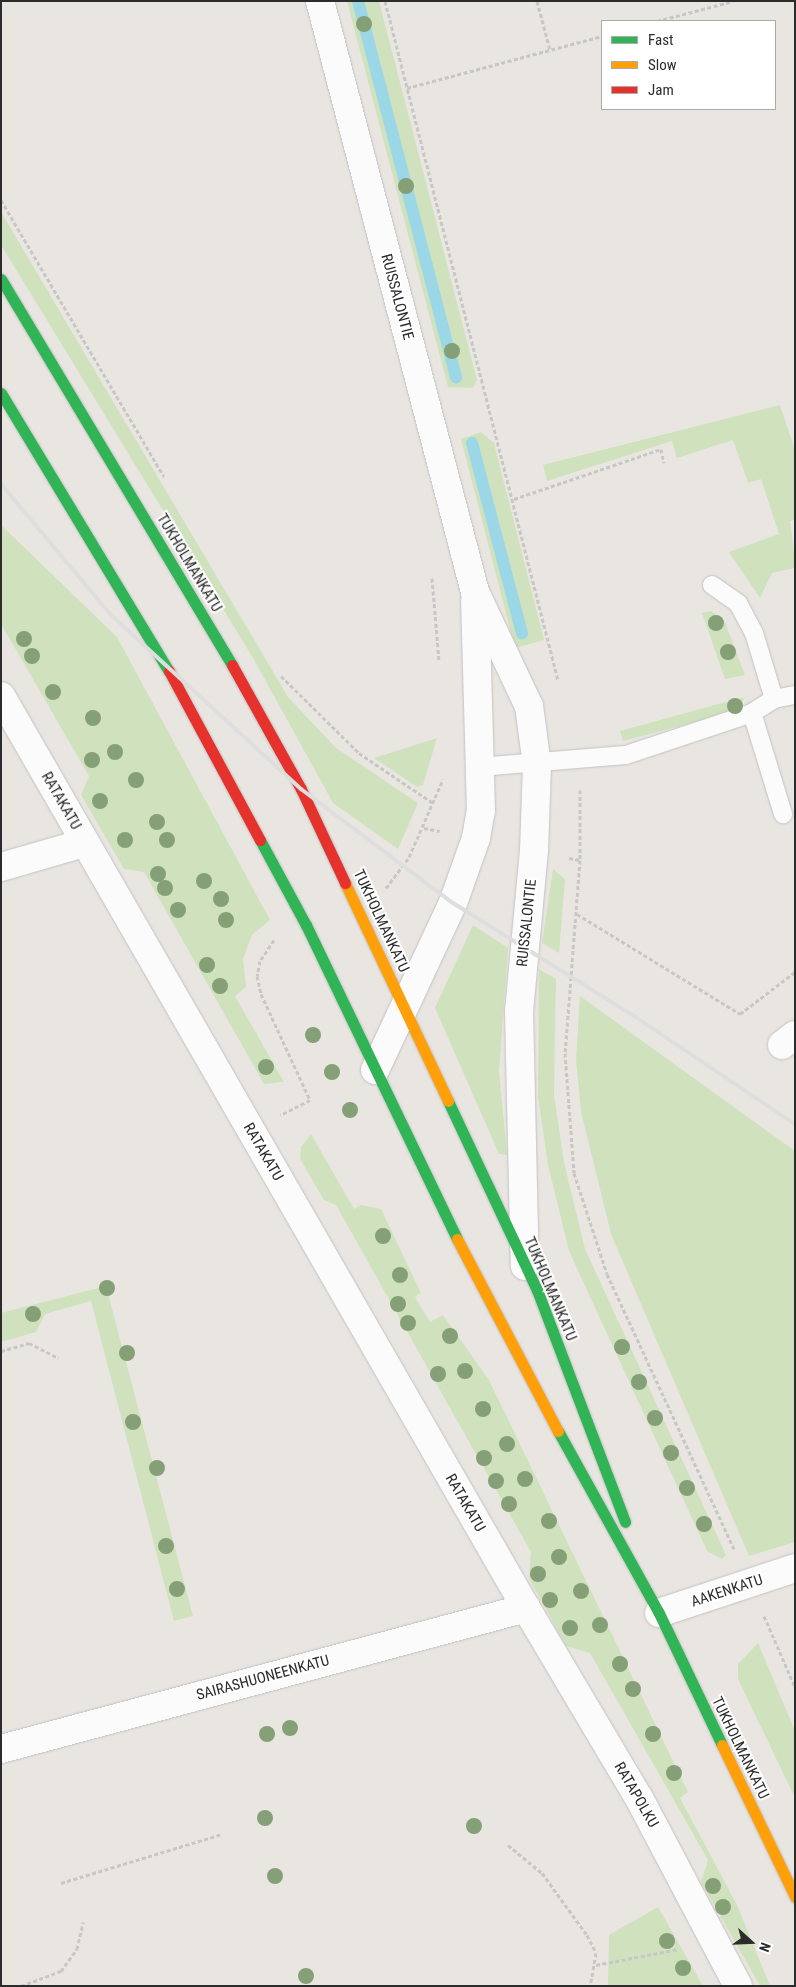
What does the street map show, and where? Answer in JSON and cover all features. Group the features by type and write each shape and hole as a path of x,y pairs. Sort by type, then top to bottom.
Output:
{"main road":[{"name":"TUKHOLMANKATU","path":"1,279 230,661 301,789 525,1266 659,1613"},
{"name":"TUKHOLMANKATU","path":"1,393 166,666 306,925 492,1311 659,1613 795,1896"}],"street":[{"name":"RUISSALONTIE","path":"320,1 475,592 529,706 537,765 534,850 519,1011 525,1266"},
{"name":"RUISSALONTIE","path":"375,1070 468,867 481,811 475,592"},
{"name":"RATAKATU","path":"1,696 526,1608"},
{"path":"1,867 84,842"},
{"name":"AAKENKATU","path":"659,1613 795,1568"},
{"name":"SAIRASHUONEENKATU","path":"1,1749 526,1608"},
{"name":"RATAPOLKU","path":"526,1608 640,1798 738,1986"}],"lane":[{"path":"712,585 738,603 754,633 774,699"},
{"path":"479,767 575,762 626,755 752,713 774,699 795,695"},
{"path":"752,713 783,814"}],"path":[{"path":"385,1 514,499 561,690"},
{"path":"537,1 550,50"},
{"path":"661,20 733,1"},
{"path":"407,88 601,36"},
{"path":"1,200 166,481"},
{"path":"514,499 660,449 664,463"},
{"path":"430,567 440,673"},
{"path":"279,672 300,699 359,754 433,803"},
{"path":"575,762 580,792 580,860 565,1053 574,1172 607,1274 750,1583 795,1687"},
{"path":"382,892 409,857 445,773"},
{"path":"577,914 740,1014 795,972"},
{"path":"276,938 266,949 257,976 261,994 310,1100 278,1116"},
{"path":"1,1351 29,1343 58,1358"},
{"path":"61,1883 222,1834"},
{"path":"508,1845 542,1873 587,1935 596,1953 596,1965 590,1986"},
{"path":"21,1986 61,1971 77,1949 83,1922"},
{"path":"596,1965 682,1949"}],"green space":[{"path":"347,1 379,1 477,380 473,388 448,387"},
{"path":"1,212 288,697 336,748 418,803 398,849 333,803 253,658 1,245"},
{"path":"780,405 795,450 795,520 790,521 795,558 794,568 772,573 760,598 729,552 779,534 761,479 748,483 733,440 677,458 672,441 547,481 543,465"},
{"path":"481,432 494,443 544,640 515,648 461,439"},
{"path":"1,525 117,637 270,920 252,935 243,959 246,987 235,996 284,1082 264,1084 144,872 124,869 81,795 89,776 1,624"},
{"path":"711,611 725,622 745,675 725,679 702,613"},
{"path":"744,697 740,710 623,741 620,731"},
{"path":"437,738 423,785 417,787 374,758"},
{"path":"553,869 565,879 559,953 542,943"},
{"path":"473,925 508,948 499,1071 507,1155 499,1154 435,1008"},
{"path":"539,969 556,979 554,1095 564,1162 585,1249 726,1555 722,1559 707,1551 569,1251 548,1165 538,1097"},
{"path":"580,996 795,1151 795,1542 749,1556 611,1234 581,1112 576,1060"},
{"path":"311,1134 354,1209 361,1205 381,1209 421,1293 415,1297 430,1322 443,1315 489,1380 688,1792 680,1798 737,1905 770,1986 760,1986 701,1882 708,1860 590,1653 566,1646 529,1578 531,1552 336,1205 324,1200 300,1159 301,1147"},
{"path":"106,1286 193,1616 174,1621 91,1301 45,1314 36,1332 1,1342 1,1313"},
{"path":"758,1643 795,1731 795,1798 738,1679 738,1664"},
{"path":"658,1907 703,1986 608,1986 609,1935"}],"waterway":[{"path":"358,1 456,377"},
{"path":"472,443 522,634"}],"railway":[{"path":"1,484 111,615 301,789 453,903 637,1018 795,1124"}],"traffic: fast":[{"path":"1,279 232,665"},
{"path":"1,393 169,671"},
{"path":"260,840 306,925 457,1239"},
{"path":"448,1101 537,1290 625,1522"},
{"path":"558,1431 659,1613 722,1745"}],"traffic: slow":[{"path":"345,883 448,1101"},
{"path":"457,1239 558,1431"},
{"path":"722,1745 795,1897"}],"traffic: jam":[{"path":"232,665 301,789 345,883"},
{"path":"169,671 260,840"}]}
